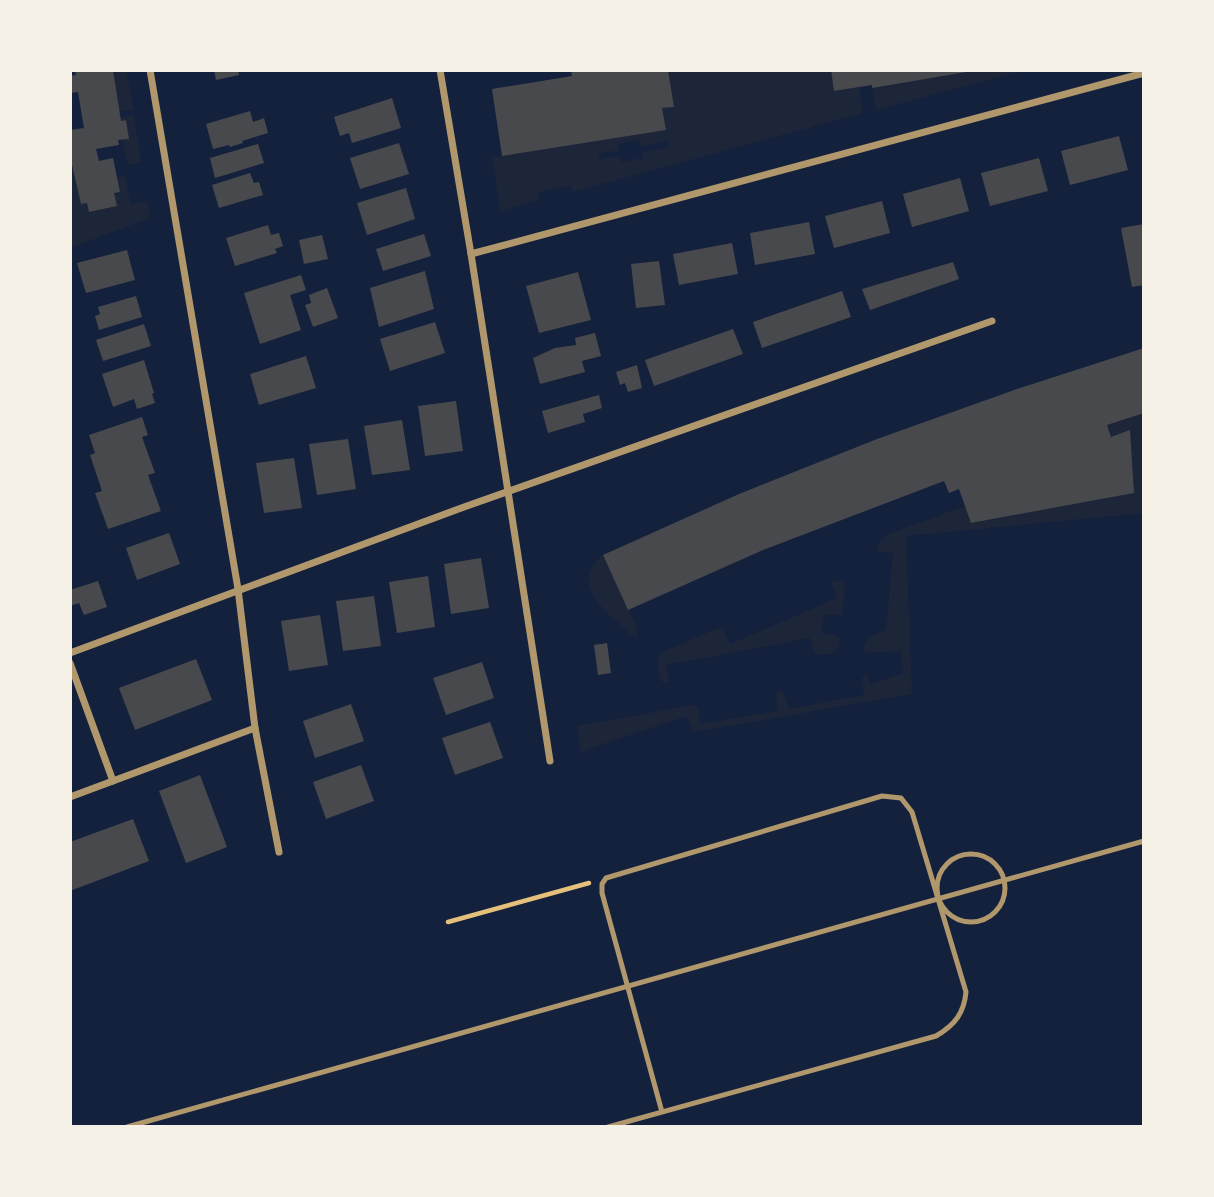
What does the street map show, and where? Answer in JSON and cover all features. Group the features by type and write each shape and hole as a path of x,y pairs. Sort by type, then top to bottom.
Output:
{"street":[{"path":"150,70 238,589 255,728 279,852"},
{"path":"440,70 550,761"},
{"path":"471,254 1144,73"},
{"path":"70,653 238,589 992,321"},
{"path":"70,663 113,781"},
{"path":"70,797 255,728"}],"lane":[{"path":"608,1127 936,1036 948,1029 959,1017 965,1006 966,992 912,812 901,799 881,796 606,878 602,884 602,893 662,1112"},
{"path":"127,1127 1004,878 1144,841"},
{"path":"972,853 993,861 1004,878 1006,889 1003,899 990,916 981,920 960,920 943,907 938,897 937,887 944,867 962,855 972,853"}],"path":[{"path":"448,922 606,878"}],"shaded area":[{"path":"113,70 126,70 134,109 119,112"},
{"path":"668,70 831,70 834,91 859,87 863,113 572,192 571,186 538,192 539,200 500,211 492,157 665,130 662,108 673,107","holes":["639,140 641,146 667,141 669,147 642,152 643,158 621,162 619,156 599,159 599,154 619,150 618,144"]},
{"path":"982,70 1025,70 876,110 872,88"},
{"path":"134,115 141,162 128,165 122,140 129,138 126,120 121,121 120,117"},
{"path":"70,156 81,203 119,193 117,178 125,176 131,204 147,201 150,218 70,248"},
{"path":"1144,413 1144,513 906,536 912,694 693,732 687,716 588,749 581,754 577,726 694,705 698,708 701,724 778,711 778,691 783,691 789,709 864,695 862,680 865,672 871,684 903,673 901,651 864,653 867,640 886,630 893,553 878,551 876,546 886,535 965,506 972,523 1134,493 1130,431 1111,437 1107,425"},
{"path":"603,555 637,628 638,634 635,636 606,612 590,588 590,572"},
{"path":"833,580 842,582 845,588 842,615 823,615 822,633 835,635 840,639 839,647 832,654 815,655 810,638 666,665 669,681 664,683 661,680 657,660 663,652 718,628 724,631 730,644 837,598 831,583"}],"building":[{"path":"75,70 113,70 121,121 126,120 129,139 118,140 119,145 96,149 99,161 113,158 120,192 114,193 117,206 89,212 87,203 81,204 70,156 70,130 84,128 78,92 70,93 70,76 76,75"},
{"path":"214,70 238,70 239,75 216,80"},
{"path":"571,70 668,70 674,107 662,108 666,130 502,156 492,89 572,76"},
{"path":"831,70 973,71 872,88 872,85 834,91"},
{"path":"392,98 401,128 352,143 349,133 340,136 334,117"},
{"path":"250,111 253,122 264,118 268,133 230,147 229,145 213,149 206,124"},
{"path":"1119,136 1128,170 1070,185 1061,151"},
{"path":"399,143 409,174 360,189 350,158"},
{"path":"258,144 264,163 215,178 210,158"},
{"path":"1039,158 1048,191 990,206 981,173"},
{"path":"250,173 254,183 259,182 263,195 219,208 212,185"},
{"path":"960,178 969,211 912,227 903,194"},
{"path":"406,188 415,219 367,235 357,203"},
{"path":"882,201 890,233 834,248 825,216"},
{"path":"809,222 815,254 755,265 750,233"},
{"path":"1144,224 1144,285 1132,287 1121,228"},
{"path":"268,225 271,235 279,233 283,246 275,249 277,253 235,266 226,238"},
{"path":"424,234 431,256 383,271 376,249"},
{"path":"322,235 328,259 304,264 299,240"},
{"path":"732,243 738,274 679,285 673,254"},
{"path":"127,250 135,280 86,293 77,263"},
{"path":"659,261 665,305 636,308 631,264"},
{"path":"953,262 959,279 870,310 862,289"},
{"path":"425,271 434,309 379,327 370,288"},
{"path":"578,272 591,320 539,333 526,286"},
{"path":"301,275 306,290 290,295 301,330 260,344 244,293"},
{"path":"327,288 338,318 313,327 305,305 311,303 309,295"},
{"path":"842,291 851,317 762,348 753,322"},
{"path":"136,296 142,317 99,330 95,316 100,314 98,307"},
{"path":"435,322 445,353 390,371 380,339"},
{"path":"144,324 151,346 103,361 96,340"},
{"path":"733,329 743,354 654,386 645,360"},
{"path":"595,333 601,356 582,361 585,372 540,384 533,358 555,348 576,345 575,338"},
{"path":"1144,348 1144,413 1107,425 1111,437 1130,430 1134,493 971,523 959,489 949,493 944,481 763,550 628,610 603,555 739,494 877,439 1017,389"},
{"path":"306,356 316,388 259,405 250,374"},
{"path":"144,360 155,403 137,409 134,399 113,407 102,374"},
{"path":"637,365 642,388 628,392 625,383 620,385 616,372"},
{"path":"599,395 602,408 583,414 585,422 548,433 542,411"},
{"path":"456,401 463,451 425,456 418,406"},
{"path":"142,417 148,435 142,437 155,473 148,475 161,511 108,529 95,493 102,491 90,455 95,453 89,435"},
{"path":"402,420 410,470 372,475 364,426"},
{"path":"348,439 356,489 317,495 309,444"},
{"path":"294,458 302,508 264,513 256,463"},
{"path":"169,533 180,564 137,580 126,548"},
{"path":"481,558 489,608 451,614 444,564"},
{"path":"428,576 435,627 397,633 389,582"},
{"path":"98,581 107,607 84,615 79,603 70,606 70,590"},
{"path":"374,596 381,646 343,651 336,601"},
{"path":"320,615 328,665 289,671 281,621"},
{"path":"607,643 611,673 598,675 594,645"},
{"path":"196,659 212,700 135,730 119,688"},
{"path":"482,662 494,698 446,715 433,678"},
{"path":"351,704 364,741 315,758 303,721"},
{"path":"490,722 503,758 455,775 442,738"},
{"path":"361,765 374,801 326,819 313,782"},
{"path":"200,775 227,847 186,863 159,791"},
{"path":"133,819 149,861 70,891 70,842"}]}
